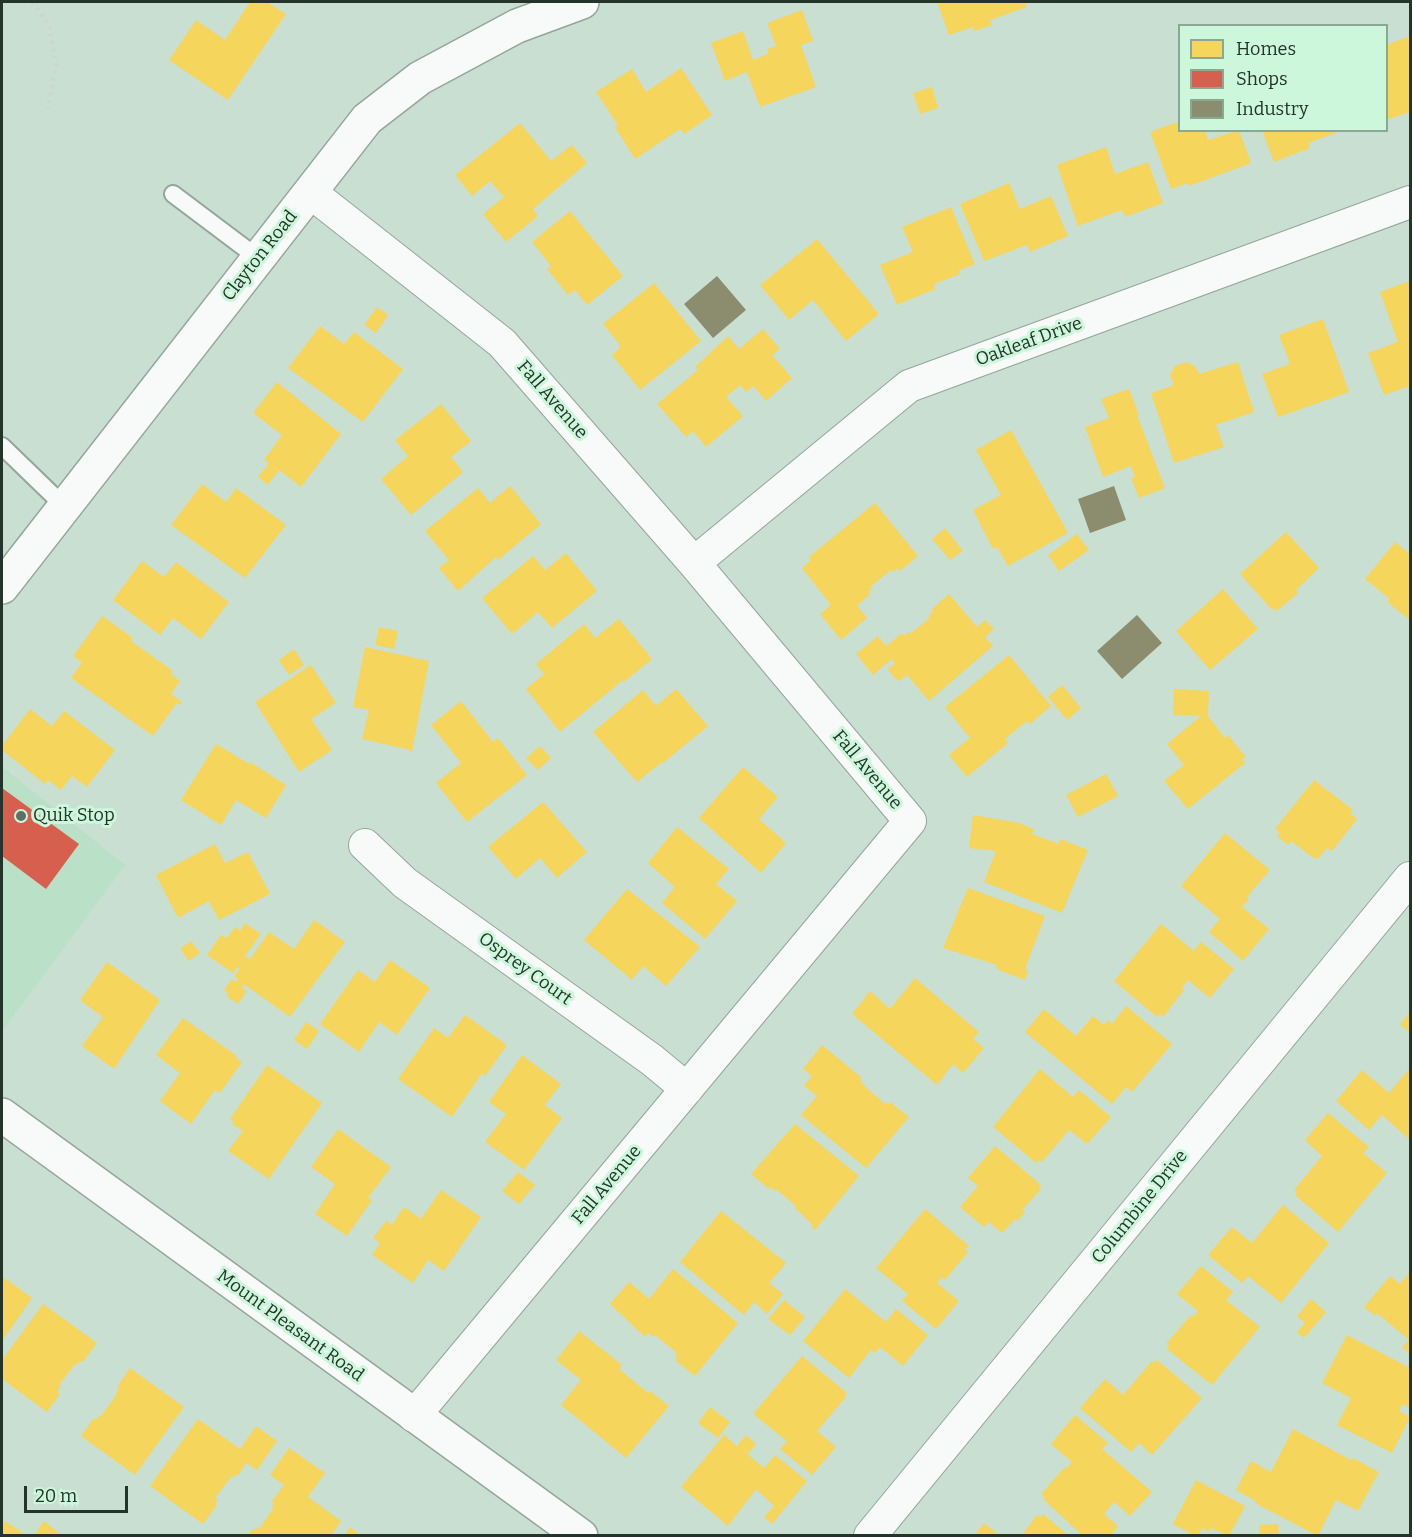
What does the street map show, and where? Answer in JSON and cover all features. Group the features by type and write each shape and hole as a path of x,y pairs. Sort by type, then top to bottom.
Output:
{"street":[{"name":"Clayton Road","path":"2,587 367,119 420,78 517,26 582,2"},
{"name":"Fall Avenue","path":"310,192 502,343 694,563 909,821 414,1416"},
{"name":"Oakleaf Drive","path":"694,563 909,386 1410,202"},
{"name":"Osprey Court","path":"365,845 405,883 652,1060 687,1089"},
{"name":"Columbine Drive","path":"870,1536 1410,878"},
{"name":"Mount Pleasant Road","path":"2,1114 581,1536"}],"lane":[{"path":"173,194 258,258"},
{"path":"2,446 64,506"}],"path":[{"path":"32,2 49,24 56,64 48,109"}],"shaded area":[{"path":"2,767 125,865 3,1030 2,1029"}],"building: Homes":[{"path":"250,2 267,2 286,14 228,100 169,60 196,20 225,40"},
{"path":"937,2 1025,2 1027,7 990,20 992,25 974,31 973,27 949,35"},
{"path":"802,10 813,41 801,45 816,87 760,107 747,72 725,81 711,43 743,31 753,60 768,54 767,49 776,46 767,23"},
{"path":"1410,36 1410,112 1388,119 1388,44"},
{"path":"681,68 712,115 684,134 680,129 635,159 615,127 618,125 596,92 632,69 646,92"},
{"path":"932,87 938,108 920,114 913,93"},
{"path":"1178,122 1178,132 1206,132 1208,140 1240,132 1251,163 1189,186 1188,183 1171,189 1150,132"},
{"path":"520,123 551,161 572,145 587,163 533,209 538,216 506,242 483,214 504,197 490,181 472,196 455,175"},
{"path":"1263,132 1336,132 1308,143 1310,148 1274,162"},
{"path":"1106,147 1115,174 1148,162 1163,203 1125,217 1122,210 1078,226 1057,165"},
{"path":"1009,183 1020,209 1051,196 1068,236 1030,252 1027,245 984,261 960,204"},
{"path":"951,207 975,264 958,271 960,274 934,284 935,289 897,305 880,265 913,252 902,227"},
{"path":"570,211 623,276 587,305 575,290 568,295 547,269 551,266 532,242"},
{"path":"817,239 879,314 846,341 813,300 789,320 760,285"},
{"path":"1410,281 1410,386 1384,395 1368,353 1398,342 1380,292"},
{"path":"654,283 701,341 640,390 612,355 620,348 618,346 620,345 603,324"},
{"path":"377,307 388,315 376,333 364,325"},
{"path":"1323,319 1349,392 1278,417 1262,374 1290,364 1279,335"},
{"path":"320,326 344,344 354,332 403,369 363,422 288,368"},
{"path":"763,329 780,349 772,355 792,378 766,401 753,386 746,392 740,385 726,397 743,416 706,447 693,431 686,437 657,404 698,370 695,367 728,336 739,349"},
{"path":"1187,362 1196,367 1199,374 1238,362 1254,412 1216,425 1224,447 1174,463 1151,393 1174,385 1170,375 1175,366"},
{"path":"277,382 341,434 301,487 279,470 268,485 258,477 269,463 264,460 282,435 253,413"},
{"path":"1129,389 1165,488 1139,498 1131,478 1135,477 1131,466 1103,477 1085,427 1109,418 1101,399"},
{"path":"441,404 471,441 451,457 463,472 411,515 381,479 408,456 395,440"},
{"path":"1011,430 1068,533 1008,566 997,547 993,549 973,510 1001,495 976,450"},
{"path":"202,484 226,502 236,488 286,525 245,578 171,525"},
{"path":"510,486 541,524 498,560 496,557 458,591 439,568 449,560 425,531 478,488 490,503"},
{"path":"875,503 918,556 900,571 898,568 894,572 891,570 870,587 872,589 868,592 870,594 857,606 867,618 841,640 820,614 831,605 802,568 811,560 809,557"},
{"path":"945,528 963,551 950,560 932,539"},
{"path":"1286,532 1319,568 1296,590 1298,593 1277,611 1274,608 1272,610 1240,574"},
{"path":"1077,534 1089,550 1059,571 1048,555"},
{"path":"1395,542 1410,554 1409,619 1387,602 1390,599 1365,579"},
{"path":"566,553 597,591 552,628 538,612 512,634 482,598 533,556 545,570"},
{"path":"142,561 164,577 176,562 229,602 201,639 173,618 160,635 113,600"},
{"path":"1223,589 1258,629 1210,670 1176,631"},
{"path":"949,594 977,627 985,620 994,629 985,637 993,646 929,701 907,675 899,681 892,675 888,669 895,663 892,659 873,675 856,654 878,636 886,646 902,633 904,636 909,632 910,634 930,618 928,616 933,612 931,610"},
{"path":"102,616 133,638 131,641 173,671 171,674 180,681 171,694 182,702 180,705 177,703 153,736 71,678 82,662 73,656"},
{"path":"619,619 652,659 560,732 526,689 544,674 536,664 584,624 595,638"},
{"path":"379,627 398,631 394,649 375,645"},
{"path":"365,647 429,661 412,752 362,739 369,710 353,707"},
{"path":"294,649 304,665 289,675 279,660"},
{"path":"1009,655 1051,706 1030,724 1027,721 1005,739 1008,743 967,777 949,755 970,738 945,707"},
{"path":"311,665 336,703 311,719 332,750 299,772 255,702"},
{"path":"1062,685 1081,708 1067,720 1048,697"},
{"path":"676,689 708,726 637,782 593,732 643,690 656,706"},
{"path":"1174,689 1209,691 1208,716 1225,738 1228,735 1246,757 1242,759 1245,763 1188,809 1164,781 1184,765 1167,744 1201,716 1173,715"},
{"path":"461,701 493,742 498,738 527,775 467,822 436,783 461,763 431,725"},
{"path":"30,709 52,726 64,711 115,750 87,787 72,776 61,790 48,780 45,784 2,750 2,746"},
{"path":"216,744 286,785 266,818 236,800 221,825 181,800"},
{"path":"540,746 551,758 538,770 526,758"},
{"path":"743,767 778,797 759,819 786,843 761,873 699,818"},
{"path":"1106,774 1118,796 1078,817 1066,795"},
{"path":"1314,780 1353,810 1350,813 1357,819 1332,851 1327,848 1318,859 1291,841 1288,845 1277,836 1280,832 1275,829"},
{"path":"543,802 587,852 557,878 540,858 516,879 488,847"},
{"path":"973,815 1019,823 1034,829 1032,834 1059,844 1060,839 1088,850 1062,913 984,882 996,851 969,848"},
{"path":"677,827 729,869 716,884 737,901 705,939 662,903 675,887 648,863"},
{"path":"1225,833 1270,870 1247,897 1249,899 1242,907 1269,929 1243,961 1209,932 1220,919 1181,886"},
{"path":"215,844 225,863 248,852 270,894 219,920 209,901 178,918 156,875"},
{"path":"968,888 1045,916 1025,969 1028,970 1025,980 1001,971 996,968 997,965 943,948"},
{"path":"627,889 700,947 666,986 643,966 632,980 584,940"},
{"path":"314,920 345,942 290,1017 244,984 242,988 247,991 238,1004 226,996 228,993 224,990 232,979 236,982 238,979 234,976 240,968 237,967 233,973 207,955 221,935 227,938 235,927 240,931 245,923 261,934 245,956 250,959 269,932 294,949"},
{"path":"1161,924 1194,951 1201,942 1234,969 1210,998 1188,980 1182,988 1184,990 1163,1017 1160,1014 1157,1017 1114,981"},
{"path":"191,941 200,953 189,961 180,949"},
{"path":"390,960 430,988 397,1035 379,1022 359,1052 320,1024 358,970 375,982"},
{"path":"107,962 160,1000 114,1069 82,1046 103,1017 80,1000"},
{"path":"915,978 979,1032 973,1039 984,1048 963,1073 953,1064 937,1085 852,1014 870,991 890,1009"},
{"path":"1126,1006 1172,1044 1132,1092 1126,1087 1112,1104 1025,1032 1044,1009 1076,1036 1093,1016 1104,1025 1108,1020 1112,1024"},
{"path":"1410,1012 1410,1033 1400,1024"},
{"path":"465,1015 507,1045 485,1076 482,1073 452,1117 398,1079 434,1028 448,1038"},
{"path":"183,1018 237,1056 236,1058 242,1062 220,1093 215,1090 191,1124 160,1101 180,1073 156,1055"},
{"path":"306,1022 319,1031 307,1049 294,1040"},
{"path":"822,1045 862,1078 860,1080 863,1085 884,1103 889,1104 890,1102 909,1117 866,1168 801,1115 817,1096 804,1086 812,1076 803,1069"},
{"path":"522,1055 561,1084 545,1105 562,1118 524,1170 485,1142 506,1114 489,1102"},
{"path":"267,1065 322,1103 269,1179 228,1151 243,1131 232,1124 234,1122 230,1119"},
{"path":"1410,1068 1410,1140 1382,1115 1369,1130 1336,1101 1362,1070 1389,1093"},
{"path":"1040,1069 1073,1097 1079,1090 1111,1117 1087,1144 1069,1130 1042,1162 1038,1160 1036,1163 993,1127"},
{"path":"1328,1113 1369,1147 1363,1153 1387,1173 1338,1232 1295,1195 1297,1192 1294,1190 1322,1156 1305,1140"},
{"path":"795,1124 859,1176 815,1230 811,1227 813,1225 795,1208 796,1206 777,1190 771,1187 769,1189 751,1174"},
{"path":"338,1129 391,1167 368,1198 372,1200 347,1236 315,1214 335,1184 311,1167"},
{"path":"995,1146 1041,1185 1039,1188 1041,1189 1022,1210 1025,1212 1018,1221 1015,1219 1002,1233 989,1222 984,1227 960,1207 978,1186 968,1178"},
{"path":"518,1172 535,1185 519,1204 502,1191"},
{"path":"441,1190 481,1217 444,1271 428,1260 413,1283 372,1255 380,1243 373,1238 386,1221 392,1225 404,1207 421,1219"},
{"path":"1283,1205 1329,1243 1281,1303 1248,1276 1242,1283 1208,1255 1232,1227 1252,1243"},
{"path":"925,1209 969,1246 965,1250 968,1252 945,1280 942,1277 937,1283 959,1301 936,1329 902,1301 908,1294 876,1268"},
{"path":"721,1211 786,1263 769,1283 783,1294 767,1314 754,1302 744,1315 680,1262"},
{"path":"1201,1266 1233,1292 1226,1300 1260,1327 1212,1385 1167,1349 1169,1346 1166,1344 1191,1315 1193,1317 1198,1311 1177,1294"},
{"path":"673,1269 738,1323 695,1376 675,1360 677,1353 655,1335 654,1337 648,1333 645,1337 610,1304 629,1282 649,1299"},
{"path":"1410,1272 1410,1354 1402,1347 1409,1340 1377,1313 1375,1316 1364,1307 1390,1276 1400,1284"},
{"path":"2,1276 32,1298 2,1341"},
{"path":"845,1289 886,1322 896,1309 928,1335 903,1366 880,1347 875,1353 871,1350 849,1378 803,1341"},
{"path":"1311,1299 1326,1312 1304,1338 1297,1332 1305,1323 1297,1316"},
{"path":"784,1300 805,1317 790,1335 768,1319"},
{"path":"43,1304 97,1343 83,1362 75,1364 59,1385 61,1386 57,1392 60,1394 47,1412 2,1379 2,1360"},
{"path":"579,1331 622,1365 619,1369 648,1393 650,1391 669,1406 626,1458 561,1405 581,1380 556,1360"},
{"path":"1347,1335 1410,1368 1410,1403 1408,1407 1402,1404 1399,1411 1410,1417 1392,1453 1337,1425 1351,1398 1322,1383"},
{"path":"802,1356 847,1393 817,1431 836,1447 812,1475 780,1449 787,1441 753,1414"},
{"path":"1157,1360 1202,1398 1152,1455 1139,1443 1131,1452 1080,1408 1105,1379 1123,1395 1152,1361 1154,1363"},
{"path":"130,1368 184,1407 135,1475 81,1436 94,1418 96,1420 101,1416 117,1394 119,1388 117,1387"},
{"path":"710,1407 730,1422 718,1438 698,1423"},
{"path":"1075,1415 1108,1443 1102,1449 1152,1492 1130,1516 1114,1502 1104,1514 1118,1526 1111,1536 1083,1536 1043,1499 1045,1497 1041,1494 1072,1462 1051,1444"},
{"path":"198,1419 240,1449 256,1426 277,1441 257,1470 246,1463 238,1476 236,1474 232,1476 215,1498 218,1500 215,1504 217,1505 203,1524 150,1486"},
{"path":"1293,1429 1379,1472 1358,1511 1336,1500 1318,1536 1255,1503 1256,1501 1236,1490 1251,1461 1271,1472"},
{"path":"724,1435 737,1446 746,1435 756,1444 748,1454 741,1449 764,1468 775,1455 807,1481 772,1524 764,1517 774,1506 756,1489 728,1526 681,1487"},
{"path":"289,1448 325,1473 308,1497 341,1521 331,1536 248,1536 252,1529 254,1531 256,1527 259,1529 274,1507 272,1501 284,1485 270,1475"},
{"path":"1196,1480 1245,1506 1229,1536 1211,1528 1209,1532 1202,1528 1198,1536 1195,1536 1173,1524"},
{"path":"1043,1514 1069,1536 1021,1536 1037,1515 1040,1517"},
{"path":"5,1521 24,1534 2,1536 2,1524"},
{"path":"44,1521 63,1536 34,1536"},
{"path":"984,1523 1000,1536 974,1536"},
{"path":"1278,1524 1279,1536 1260,1536 1259,1525"},
{"path":"350,1527 361,1536 344,1536"}],"building: Shops":[{"name":"Quik Stop","path":"2,788 79,844 46,889 2,856"}],"building: Industry":[{"path":"717,276 746,310 713,338 684,304"},
{"path":"1114,486 1126,520 1090,533 1078,499"},
{"path":"1137,615 1162,643 1122,679 1097,651"}],"place":[{"name":"Quik Stop","path":"21,816"}]}
